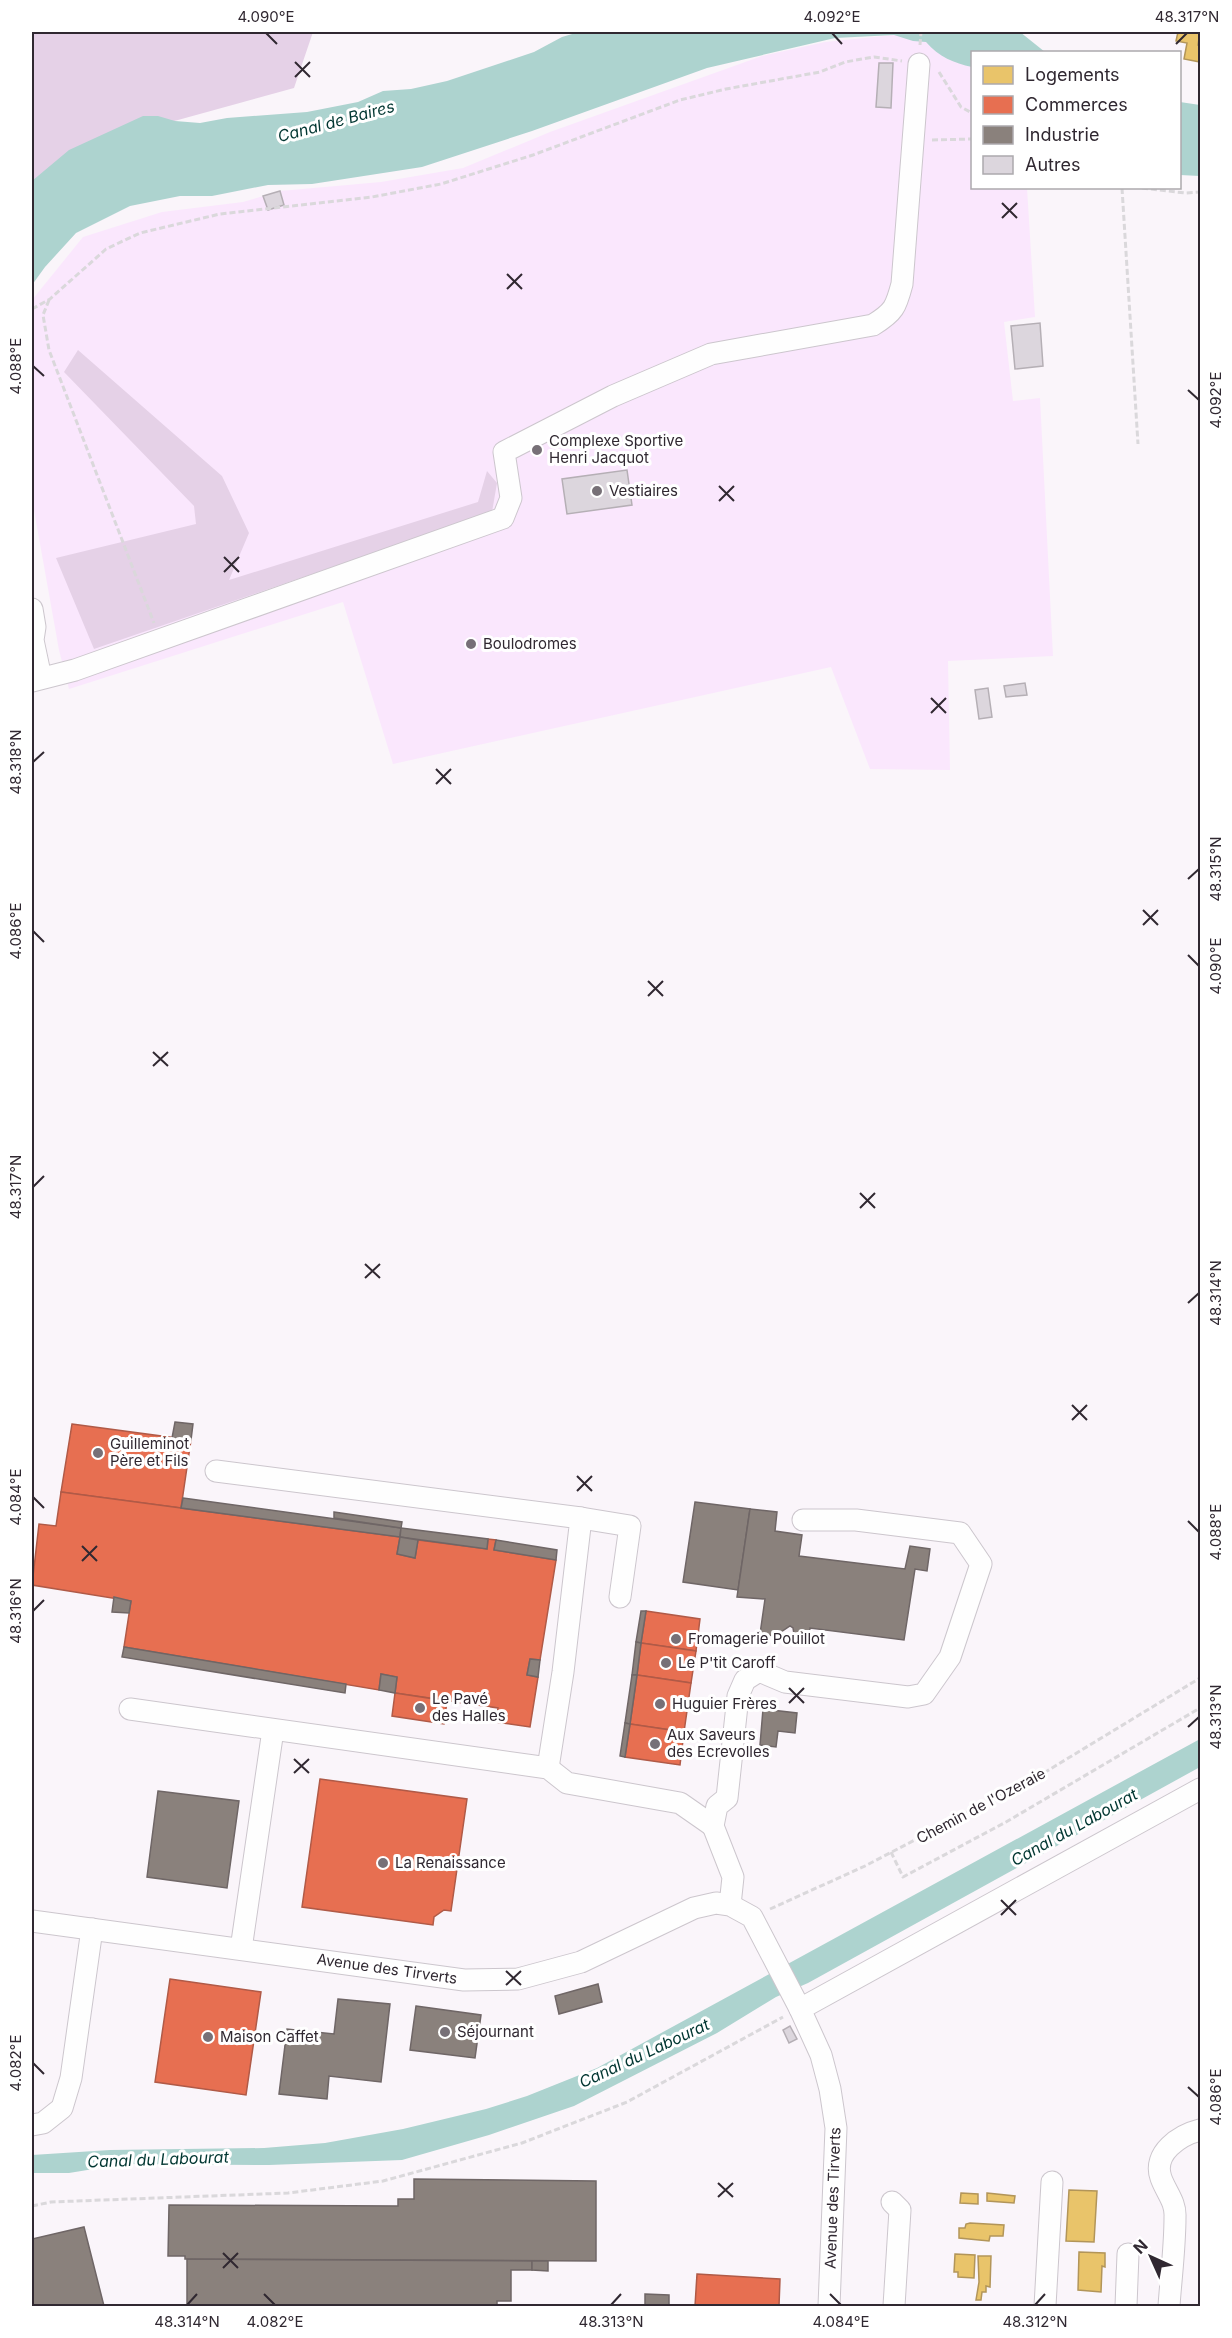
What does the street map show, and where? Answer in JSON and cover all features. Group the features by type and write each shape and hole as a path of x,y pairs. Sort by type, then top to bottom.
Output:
{"street":[{"path":"32,609 35,627 32,640 36,680 73,670 503,518 511,498 504,452 613,396 711,354 873,325 886,317 896,307 902,284 912,141 925,57"},
{"path":"216,1471 630,1526 620,1597"},
{"path":"548,1768 563,1672 581,1518"},
{"path":"752,1917 730,1905 733,1877 713,1826 717,1806 727,1798 738,1696 745,1680 759,1671 785,1682 908,1697 924,1694 950,1657 981,1564 960,1533 856,1520 803,1520"},
{"path":"130,1710 548,1768 567,1783 680,1803 713,1826"},
{"path":"241,1949 273,1730"},
{"path":"797,2001 1200,1789"},
{"name":"Avenue des Tirverts","path":"32,1921 464,1980 518,1979 581,1962 694,1908 716,1903 730,1905"},
{"name":"Avenue des Tirverts","path":"752,1917 797,2001 821,2055 830,2089 836,2128 829,2307"},
{"path":"32,2125 43,2123 62,2108 71,2078 92,1929"},
{"path":"1169,2307 1176,2215 1171,2197 1160,2177 1161,2159 1169,2146 1178,2138 1200,2130"},
{"path":"1045,2307 1052,2182"},
{"path":"892,2202 900,2210 894,2307"},
{"path":"1126,2307 1128,2254"}],"path":[{"path":"921,32 925,57 961,107 971,112"},
{"path":"32,309 50,299 106,249 140,233 220,214 372,197 441,184 533,155 680,100 820,72 845,62 874,57 925,57"},
{"path":"912,141 971,139"},
{"path":"1122,189 1138,444"},
{"path":"1151,189 1185,193 1200,192"},
{"path":"50,299 43,315 49,350 160,639"},
{"name":"Chemin de l'Ozeraie","path":"752,1917 891,1852 1047,1771 1200,1678"},
{"path":"891,1852 903,1877 1006,1822 1200,1708"},
{"path":"32,2206 51,2202 288,2193 383,2181 522,2143 627,2102 797,2001"}],"shaded area":[{"path":"32,32 313,32 294,88 91,144 32,210"},
{"name":"Complexe Sportive Henri Jacquot","path":"894,35 935,42 971,62 971,189 1027,189 1035,317 1004,322 1013,401 1040,398 1053,656 948,661 950,770 870,769 831,667 393,764 343,602 69,689 59,650 32,499 32,300 83,237 162,212 243,202 280,191 381,182 463,168 550,132 762,56 825,42"},
{"path":"78,350 222,476 249,533 229,580 478,502 487,471 497,483 492,512 94,649 56,558 196,524 194,506 64,372"}],"water":[{"name":"Canal de Baires","path":"579,32 1020,32 1044,51 971,51 971,67 947,59 926,42 913,41 894,35 835,38 707,68 532,131 422,167 312,184 268,185 212,196 180,196 130,206 76,233 32,285 32,181 69,150 143,116 158,116 175,121 200,123 227,118 307,112 358,102 383,91 411,89 447,81 534,52 562,37"},
{"path":"1181,102 1200,105 1200,176 1181,175"},
{"name":"Canal du Labourat","path":"1200,1739 1200,1767 808,1983 776,1997 717,2033 574,2106 489,2135 402,2160 269,2165 124,2164 69,2173 32,2173 32,2155 110,2150 264,2148 325,2143 403,2129 486,2109 527,2096 597,2068"}],"building: Logements":[{"path":"1178,32 1200,32 1198,45 1200,45 1200,62 1184,59 1187,43 1176,41"},
{"path":"1069,2190 1097,2191 1094,2242 1066,2241"},
{"path":"961,2193 978,2194 978,2204 960,2203"},
{"path":"987,2193 1015,2196 1014,2203 987,2201"},
{"path":"966,2224 1004,2225 1003,2236 990,2236 989,2241 959,2238 959,2228 965,2228"},
{"path":"1079,2252 1105,2253 1101,2292 1078,2290"},
{"path":"955,2254 975,2255 974,2278 958,2277 958,2272 954,2272"},
{"path":"978,2256 991,2256 990,2287 986,2286 986,2292 982,2292 981,2300 976,2300 979,2282"}],"building: Commerces":[{"path":"72,1424 191,1440 181,1508 61,1492"},
{"path":"61,1492 400,1537 397,1554 415,1558 418,1540 487,1549 488,1539 496,1540 494,1550 556,1560 540,1660 530,1659 527,1675 538,1677 530,1727 496,1722 498,1708 395,1693 397,1677 381,1674 379,1690 124,1647 131,1601 32,1585 39,1524 56,1526"},
{"path":"646,1611 700,1619 696,1651 641,1643"},
{"name":"Le P'tit Caroff","path":"641,1643 696,1651 691,1683 637,1675"},
{"name":"Huguier Frères","path":"637,1675 691,1683 684,1732 630,1724"},
{"name":"Le Pavé des Halles","path":"395,1693 447,1701 444,1724 392,1716"},
{"name":"Aux Saveurs des Ecrevolles","path":"630,1724 684,1732 680,1765 625,1757"},
{"name":"La Renaissance","path":"320,1779 467,1799 451,1911 444,1910 434,1917 433,1925 302,1907"},
{"name":"Maison Caffet","path":"170,1979 261,1992 246,2095 155,2082"},
{"path":"697,2274 780,2279 779,2306 695,2306"}],"building: Industrie":[{"path":"175,1422 193,1424 191,1440 172,1438"},
{"path":"183,1498 401,1528 400,1537 181,1508"},
{"path":"695,1502 750,1509 738,1590 683,1582"},
{"path":"750,1509 777,1512 775,1531 802,1535 799,1556 905,1569 910,1546 930,1549 927,1571 915,1569 904,1640 810,1628 809,1635 794,1634 790,1626 775,1636 760,1634 765,1599 737,1597"},
{"path":"334,1512 402,1522 401,1528 334,1518"},
{"path":"401,1528 488,1539 487,1549 400,1537"},
{"path":"400,1537 418,1540 415,1558 397,1554"},
{"path":"496,1540 557,1550 556,1560 494,1550"},
{"path":"114,1597 131,1601 129,1613 112,1612"},
{"path":"641,1611 646,1611 641,1643 636,1642"},
{"path":"636,1642 641,1643 637,1675 632,1675"},
{"path":"124,1647 346,1684 345,1693 122,1657"},
{"path":"530,1659 540,1660 538,1677 527,1675"},
{"path":"381,1674 397,1677 395,1693 379,1690"},
{"path":"632,1675 637,1675 630,1724 625,1723"},
{"path":"763,1709 797,1713 795,1733 778,1731 776,1747 760,1745"},
{"path":"625,1723 630,1724 625,1757 620,1756"},
{"path":"158,1791 239,1801 227,1888 147,1877"},
{"path":"598,1984 602,2002 559,2014 555,1996"},
{"path":"338,1999 390,2004 381,2082 329,2076 327,2099 279,2094 287,2029 334,2034"},
{"name":"Séjournant","path":"416,2006 481,2015 475,2058 410,2050"},
{"path":"414,2179 596,2181 596,2261 185,2259 185,2256 168,2256 169,2205 398,2206 398,2199 414,2199"},
{"path":"84,2227 104,2306 32,2306 32,2239"},
{"path":"187,2259 532,2261 532,2270 511,2270 511,2301 497,2301 497,2306 187,2306"},
{"path":"532,2261 548,2261 548,2271 532,2270"},
{"path":"645,2294 669,2295 669,2306 645,2306"}],"building: Autres":[{"path":"879,63 893,63 891,108 876,107"},
{"path":"280,191 284,205 268,210 263,196"},
{"path":"1040,323 1043,366 1015,369 1011,326"},
{"name":"Vestiaires","path":"627,470 632,505 567,514 562,479"},
{"path":"1025,683 1027,695 1006,697 1004,686"},
{"path":"988,688 992,717 979,719 975,690"},
{"path":"790,2026 797,2039 789,2043 783,2030"}],"place":[{"name":"Complexe Sportive Henri Jacquot","path":"537,450"},
{"name":"Vestiaires","path":"597,491"},
{"name":"Boulodromes","path":"471,644"},
{"name":"Guilleminot Père et Fils","path":"98,1453"},
{"name":"Fromagerie Pouillot","path":"676,1639"},
{"name":"Le P'tit Caroff","path":"666,1663"},
{"name":"Huguier Frères","path":"660,1704"},
{"name":"Le Pavé des Halles","path":"420,1708"},
{"name":"Aux Saveurs des Ecrevolles","path":"655,1744"},
{"name":"La Renaissance","path":"383,1863"},
{"name":"Séjournant","path":"445,2032"},
{"name":"Maison Caffet","path":"208,2037"}]}
